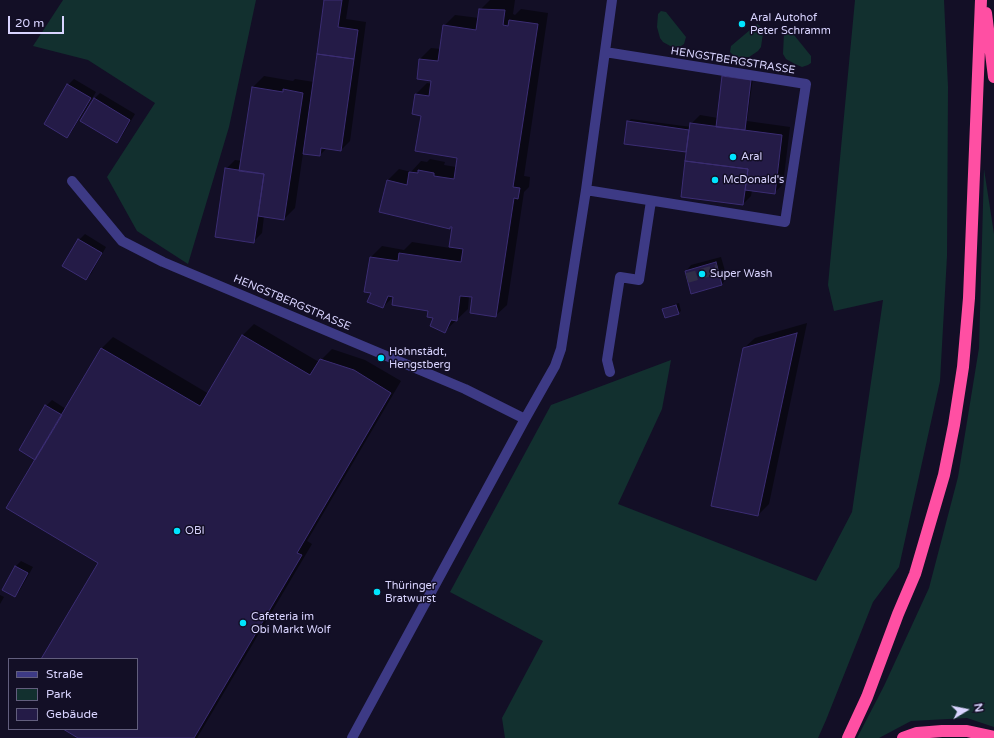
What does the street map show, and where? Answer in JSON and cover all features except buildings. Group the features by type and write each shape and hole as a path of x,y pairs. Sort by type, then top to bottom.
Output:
{"highway":[{"path":"848,738 867,697 898,614 915,574 944,475 954,425 964,367 969,298 981,0"},
{"path":"985,0 994,77"},
{"path":"903,738 917,733 942,731 967,731 994,736"}],"street":[{"path":"352,738 555,366 561,349 586,190 612,0"},
{"name":"HENGSTBERGSTRASSE","path":"586,190 784,222 806,84 605,52"},
{"name":"HENGSTBERGSTRASSE","path":"72,181 122,241 163,262 465,388 525,419"},
{"path":"610,372 607,360 620,277 639,280 651,201"}],"green space":[{"path":"63,0 256,0 229,127 188,264 137,231 107,177 155,103 88,60 33,46"},
{"path":"855,0 944,0 948,87 947,256 940,381 899,567 873,602 818,738 505,738 502,718 543,641 450,592 551,405 671,360 662,409 618,504 816,581 852,512 883,300 834,311 828,285"},
{"path":"661,11 666,12 686,37 684,44 681,46 672,47 663,42 660,38 657,27 658,14"},
{"path":"757,24 762,28 763,33 761,47 758,51 749,57 738,57 733,55 730,52 731,46"},
{"path":"788,29 811,56 811,63 808,65 802,67 795,64 786,59 783,54 784,33"},
{"path":"984,169 994,234 994,727 967,718 911,721 879,738 857,738 884,686 929,588 958,477 979,348"}],"tunnel":[{"path":"687,278 718,269"}],"place":[{"name":"Aral Autohof Peter Schramm","path":"742,24"},
{"name":"Aral","path":"733,157"},
{"name":"McDonald's","path":"715,180"},
{"name":"Super Wash","path":"702,274"},
{"name":"Hohnstädt, Hengstberg","path":"381,358"},
{"name":"OBI","path":"177,531"},
{"name":"Thüringer Bratwurst","path":"377,592"},
{"name":"Cafeteria im Obi Markt Wolf","path":"243,623"}]}
